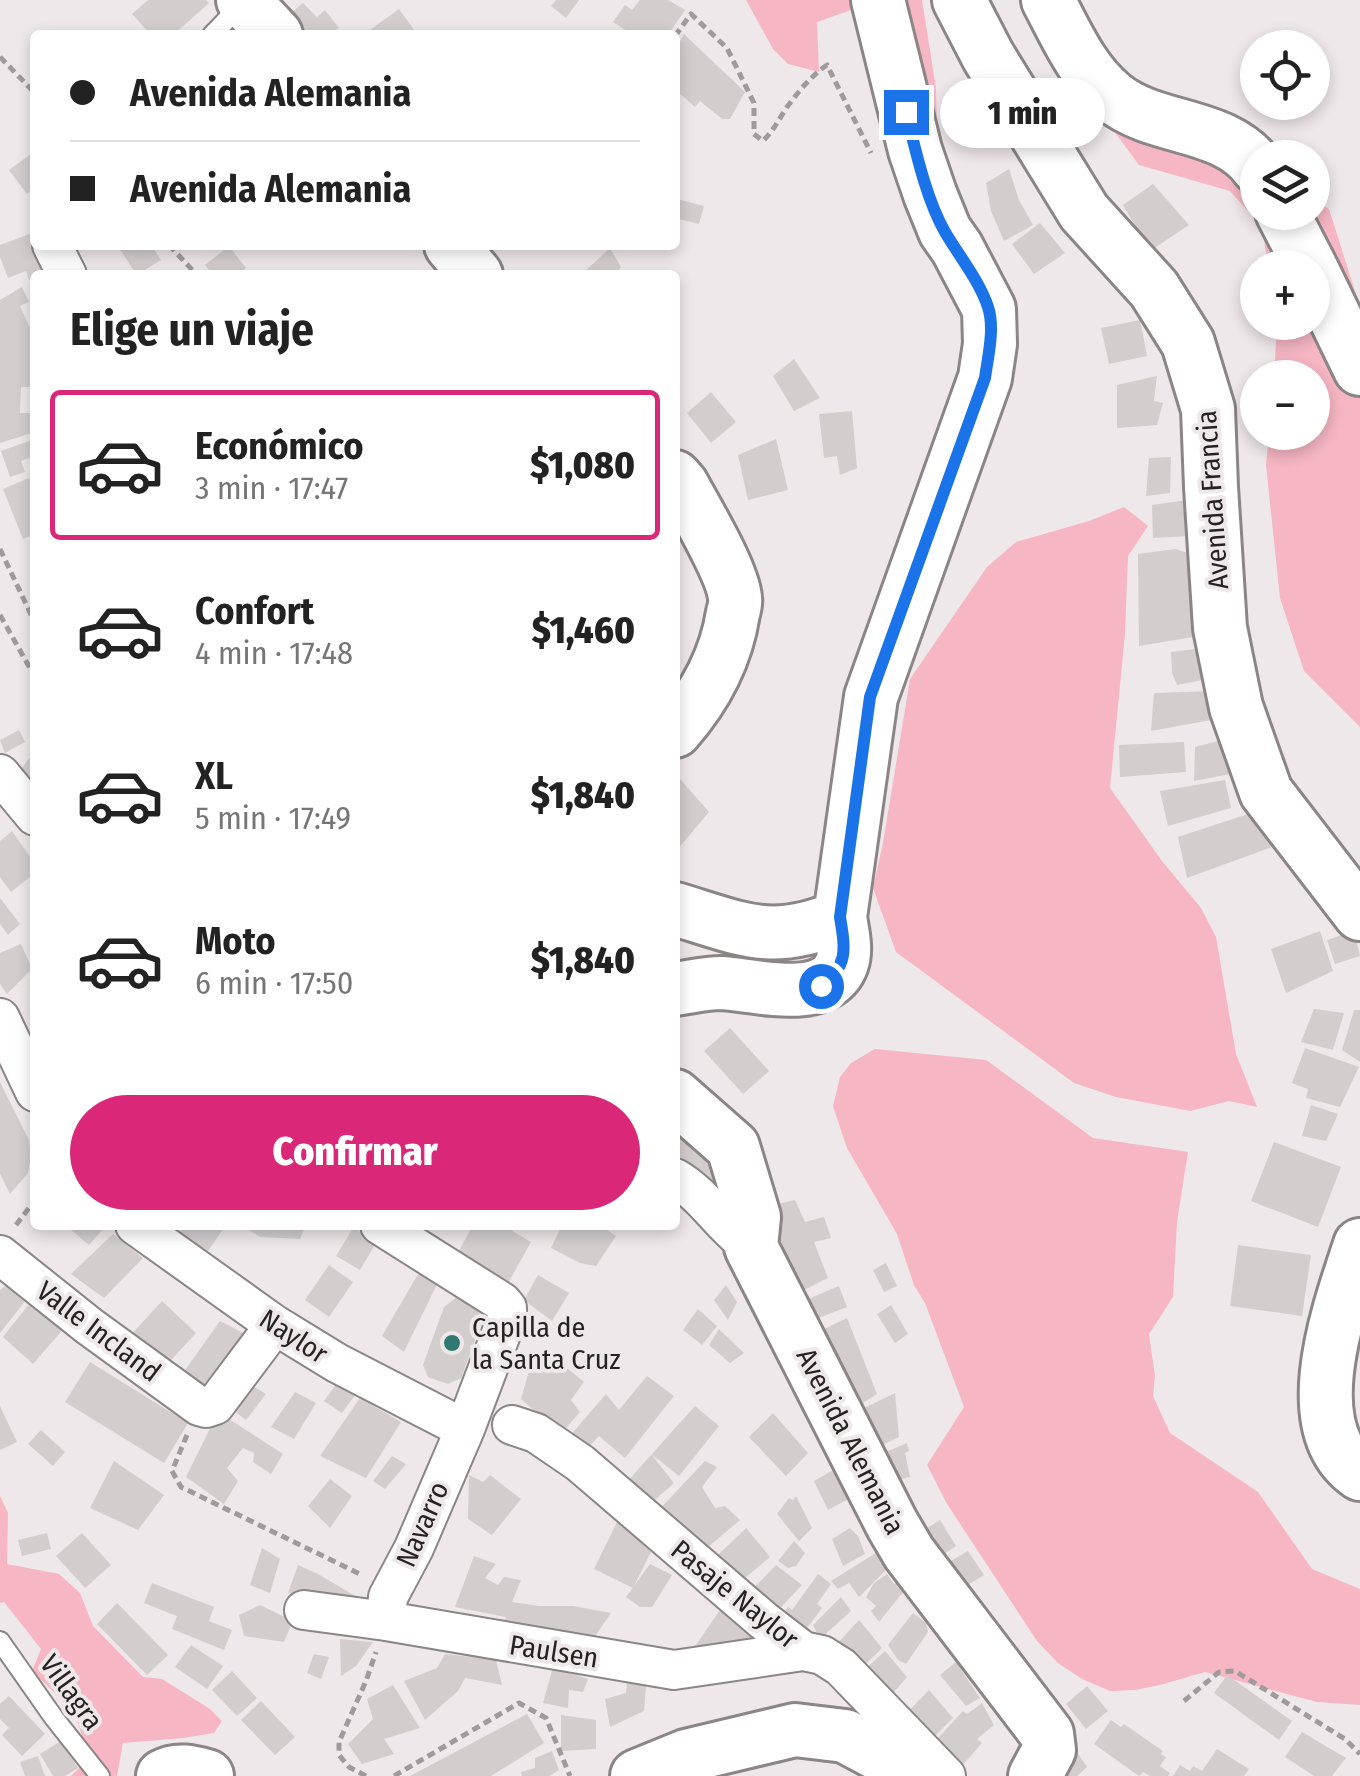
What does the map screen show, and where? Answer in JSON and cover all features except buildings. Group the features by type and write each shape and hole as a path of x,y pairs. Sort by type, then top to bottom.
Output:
{"street":[{"path":"680,988 717,983 803,990 821,986 834,977 843,962 840,917 870,697 985,378 990,344 989,309 944,231 925,180 878,0"},
{"name":"Avenida Francia","path":"960,0 988,56 1084,212 1154,289 1188,343 1208,409 1220,628 1236,707 1266,792 1360,914"},
{"path":"1048,0 1093,78 1115,99 1148,117 1240,149"},
{"path":"454,250 472,270"},
{"path":"1330,306 1360,369"},
{"path":"680,491 728,573 736,598 730,632 706,692 680,725"},
{"path":"0,774 30,810"},
{"path":"680,910 757,933 775,934 818,926 840,917"},
{"path":"0,1018 30,1081"},
{"name":"Avenida Alemania","path":"680,1100 733,1147 754,1216 751,1247 892,1524 1047,1734 1048,1750 1035,1776"},
{"path":"680,1181 751,1247"},
{"name":"Naylor","path":"141,1230 275,1326 337,1364 465,1429"},
{"name":"Navarro","path":"388,1230 508,1308 465,1429 389,1605"},
{"name":"Valle Incland","path":"4,1245 102,1336 199,1406"},
{"path":"1360,1245 1336,1318 1324,1396 1330,1433 1351,1468 1360,1474"},
{"path":"199,1406 215,1405 275,1326"},
{"name":"Pasaje Naylor","path":"512,1425 536,1433 580,1463 764,1621 803,1651 822,1655 840,1667 946,1776"},
{"name":"Paulsen","path":"304,1610 389,1605 674,1670 803,1651"},
{"path":"637,1776 698,1753 795,1730 845,1736 920,1776"},
{"path":"163,1776 187,1771 207,1776"}],"lane":[{"name":"Villagra","path":"0,1640 100,1776"}],"path":[{"path":"679,30 691,14 727,48 754,103 754,134 763,141 811,76 828,65 871,152"},
{"path":"0,57 30,88"},
{"path":"174,250 192,270"},
{"path":"0,549 30,612"},
{"path":"0,615 30,667"},
{"path":"4,1245 30,1207"},
{"path":"199,1406 172,1471 181,1488 389,1605 366,1682 339,1742 339,1754 349,1767 366,1776"},
{"path":"1184,1701 1219,1672 1235,1671 1345,1739 1360,1754"},
{"path":"394,1776 519,1704 546,1718 570,1776"}],"shaded area":[{"path":"746,0 922,0 936,88 938,173 865,5 817,22 819,72 788,64 773,49"},
{"path":"1063,62 1150,130 1240,165 1240,202 1230,191 1139,165"},
{"path":"1330,212 1360,307 1360,727 1304,671 1280,598 1266,465 1267,450 1330,450 1330,360 1275,360 1276,340 1330,340 1330,250 1265,250 1262,230 1330,230"},
{"path":"1124,507 1148,526 1128,556 1125,634 1110,788 1201,908 1216,937 1236,1054 1257,1107 1229,1101 1190,1111 1116,1097 1074,1083 896,952 873,888 910,679 987,567 1016,542"},
{"path":"875,1049 986,1060 1093,1138 1188,1152 1177,1222 1173,1297 1149,1334 1155,1376 1153,1396 1170,1433 1258,1492 1312,1569 1360,1589 1360,1705 1317,1702 1205,1672 1135,1690 1110,1691 1058,1663 1037,1641 947,1504 927,1465 964,1407 897,1234 847,1148 833,1106 840,1077 851,1063"},
{"path":"0,1496 8,1513 7,1564 59,1574 80,1593 93,1626 143,1677 162,1679 222,1721 214,1733 123,1743 117,1776 71,1776 86,1761 81,1730 63,1701 32,1671 41,1649 4,1602 0,1603"}],"place":[{"name":"Capilla de la Santa Cruz","path":"452,1343"}],"route":[{"path":"821,986 834,977 843,962 840,917 870,697 985,378 990,344 989,309 944,231 922,172 906,112"}]}
